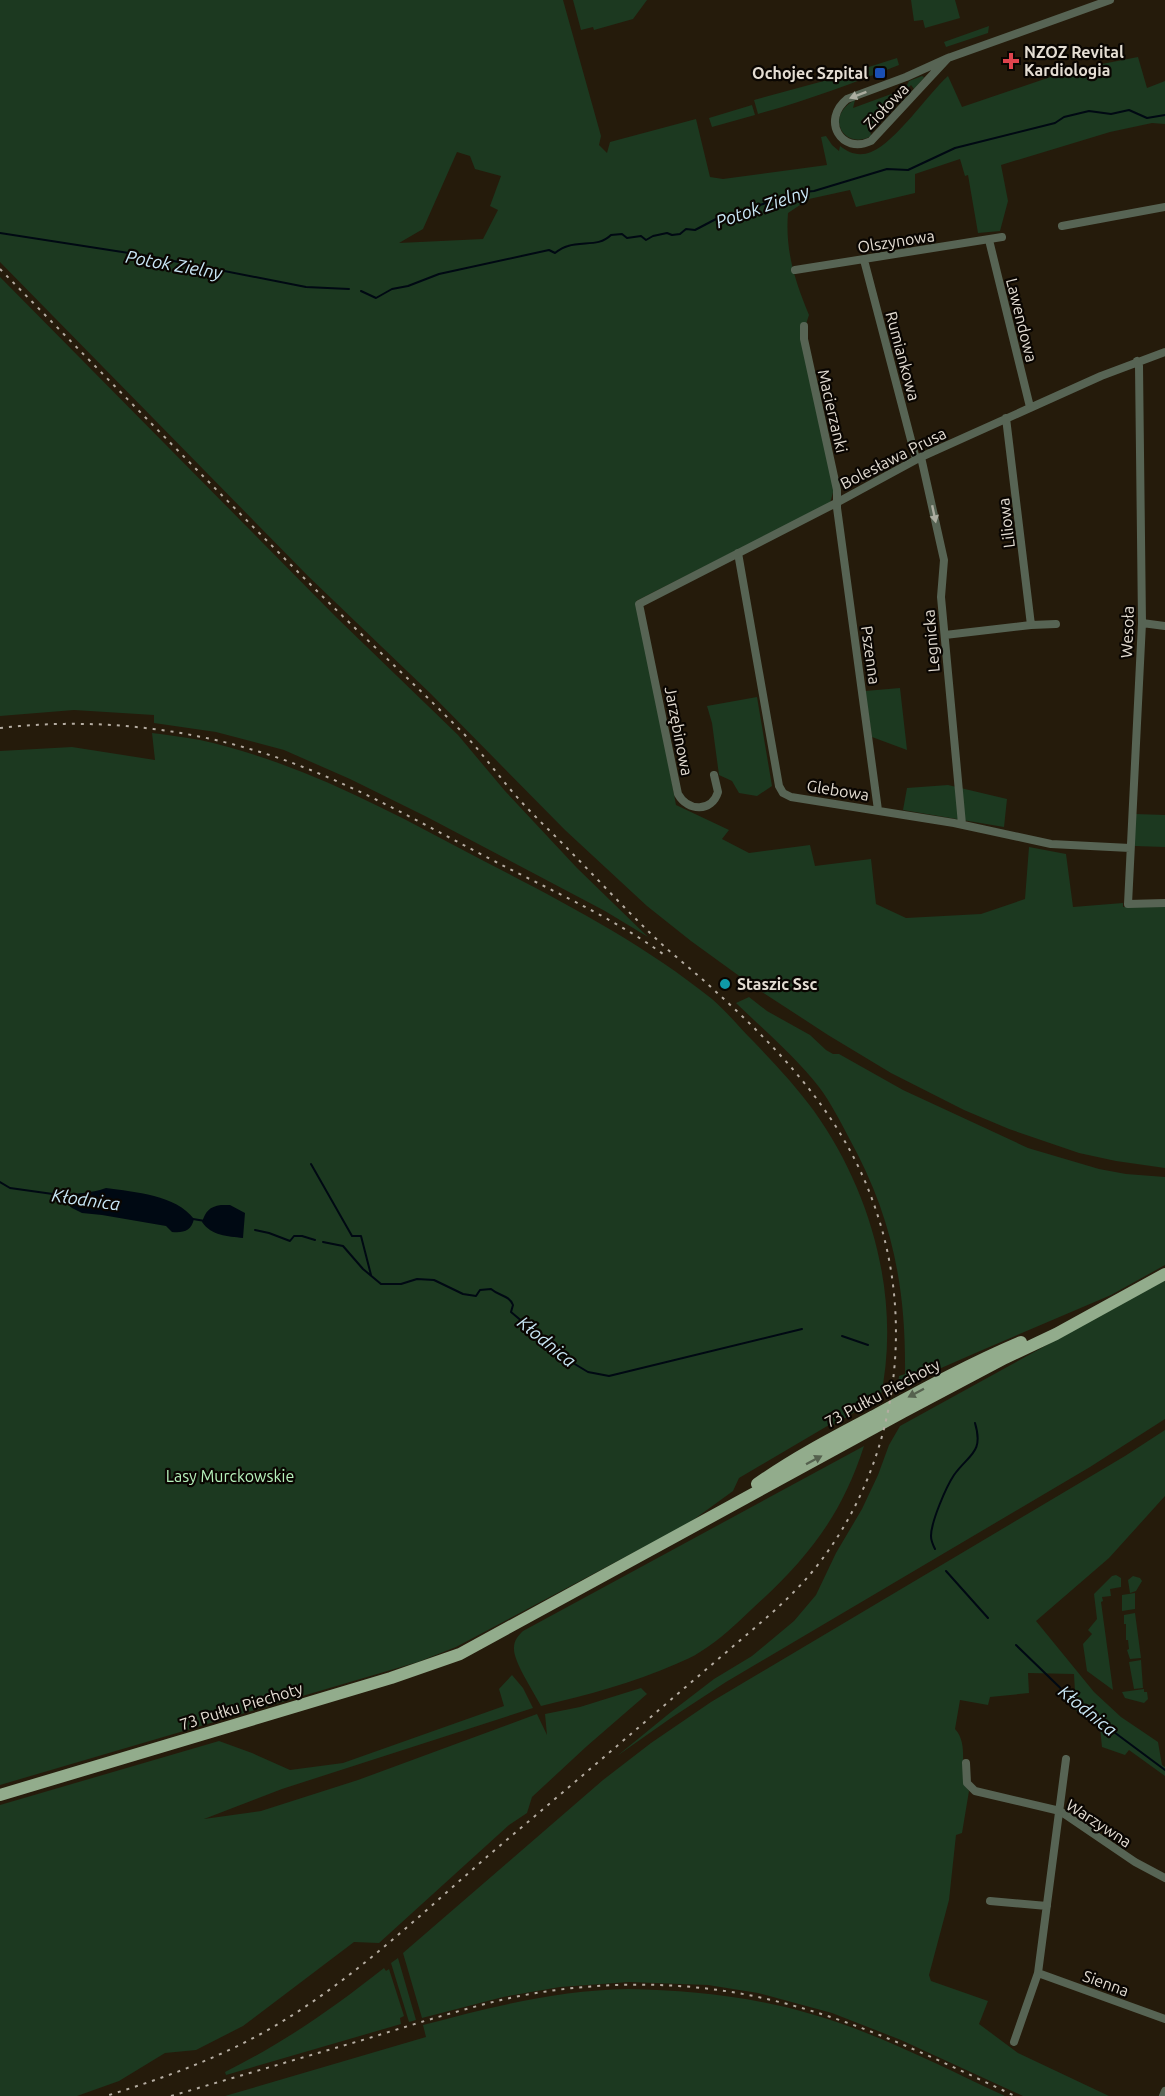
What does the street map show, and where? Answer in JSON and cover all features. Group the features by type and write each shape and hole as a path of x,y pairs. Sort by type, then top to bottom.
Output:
{"main road":[{"name":"73 Pułku Piechoty","path":"0,1795 400,1675 490,1642 708,1520 793,1460 898,1402 982,1359 1084,1317 1165,1274"}],"street":[{"name":"Ziołowa","path":"948,58 871,141 856,145 843,140 835,125 834,116 840,104 847,99 906,77 948,58 1110,0"},
{"path":"1062,226 1165,207"},
{"name":"Olszynowa","path":"795,270 1002,237"},
{"name":"Lawendowa","path":"988,240 1030,407"},
{"name":"Rumiankowa","path":"864,260 919,458"},
{"name":"Macierzanki","path":"804,326 804,339 838,502"},
{"name":"Bolesława Prusa","path":"639,604 919,458 1030,407 1137,361 1165,352"},
{"name":"Wesoła","path":"1137,361 1139,366 1142,623 1128,904 1165,903"},
{"name":"Liliowa","path":"1006,418 1031,625"},
{"name":"Legnicka","path":"919,458 944,561 941,587 962,824"},
{"name":"Pszenna","path":"838,502 878,810"},
{"name":"Glebowa","path":"738,554 780,788 785,795 962,824 1051,844 1130,848"},
{"name":"Jarzębinowa","path":"639,604 678,794 682,801 698,808 711,804 718,792 714,775"},
{"path":"1142,623 1165,626"},
{"path":"945,635 1056,624"},
{"path":"1014,2042 1038,1973 1066,1759"},
{"name":"Warzywna","path":"966,1763 967,1783 975,1791 1060,1811 1135,1862 1165,1878"},
{"path":"990,1900 1047,1906"},
{"name":"Sienna","path":"1038,1973 1165,2019"},
{"path":"1163,2096 1165,2091"}],"green space":[{"path":"0,0 563,0 601,136 599,145 607,153 610,142 696,119 710,177 723,179 827,165 821,137 826,136 839,151 840,146 854,154 871,152 891,139 948,76 962,107 1071,70 1138,57 1147,88 1165,81 1165,124 1152,123 1110,132 1001,165 1008,201 1000,231 978,233 968,175 965,176 960,159 915,174 915,193 856,207 850,190 809,199 788,213 787,227 792,266 809,315 805,327 834,489 830,503 636,601 639,604 676,805 729,830 722,839 749,853 810,845 815,866 871,859 876,904 906,918 981,914 1025,899 1029,847 1066,854 1073,907 1123,903 1123,907 1165,906 1165,1168 1079,1153 1009,1129 964,1110 891,1073 828,1035 753,986 691,941 647,906 565,830 431,694 308,576 0,262","holes":["457,152 470,156 475,169 501,176 490,206 498,210 483,239 399,243 423,229"]},
{"path":"573,0 647,0 633,19 594,30 593,27 581,30"},
{"path":"911,0 955,0 960,18 925,28 923,20 914,21"},
{"path":"989,26 988,33 946,47 944,42"},
{"path":"897,58 899,65 758,114 754,100"},
{"path":"922,76 923,79 914,89 911,85 870,129 871,136 853,139 841,130 840,115 845,107 855,100 853,108 905,89 909,81"},
{"path":"752,105 755,115 712,127 709,118"},
{"path":"0,277 336,617 458,735 505,791 577,868 648,937 605,911 427,817 284,750 216,732 154,723 154,715 74,710 0,716"},
{"path":"900,688 907,750 872,737 865,691"},
{"path":"757,697 772,786 757,796 739,793 732,781 719,775 712,723 707,706"},
{"name":"Lasy Murckowskie","path":"152,733 200,740 237,749 309,775 378,806 599,923 657,959 712,999 793,1084 814,1111 852,1176 877,1249 884,1286 887,1324 886,1362 880,1400 875,1400 830,1427 829,1425 739,1478 733,1491 689,1523 456,1647 418,1662 0,1785 0,751 72,747 155,760"},
{"path":"948,785 1007,799 1004,827 903,810 907,788"},
{"path":"1135,814 1165,815 1165,847 1135,846"},
{"path":"749,997 767,1011 810,1035 833,1054 839,1054 903,1090 1028,1148 1099,1169 1165,1177 1165,1265 1111,1295 923,1376 897,1392 899,1376 905,1374 903,1311 894,1252 876,1195 849,1138 819,1087 790,1054 736,1003"},
{"path":"1165,1280 1165,1419 1090,1467 726,1682 617,1756 714,1679 752,1656 794,1621 816,1595 836,1553 862,1509 889,1445 900,1426"},
{"path":"1165,1430 1165,1496 1109,1558 1036,1621 1094,1692 1121,1717 1158,1742 1162,1765 1165,1767 1165,1776 1129,1750 1125,1755 1102,1747 1099,1719 1076,1711 1074,1674 1028,1673 1029,1693 990,1697 988,1705 960,1700 955,1729 962,1744 965,1784 969,1791 962,1833 956,1835 949,1900 929,1975 931,1981 988,2001 979,2024 1018,2053 1109,2096 1023,2096 901,2040 832,2013 758,1993 708,1985 629,1982 560,1987 503,1997 422,2018 403,1953 603,1780 651,1743 711,1702"},
{"path":"864,1446 845,1494 833,1516 806,1554 772,1590 721,1637 694,1655 660,1671 610,1688 541,1706 515,1654 514,1645 523,1631"},
{"path":"1116,1575 1121,1578 1121,1587 1110,1589 1111,1596 1102,1597 1101,1602 1113,1690 1087,1671 1083,1644 1092,1634 1088,1630 1097,1619 1094,1594 1112,1576"},
{"path":"1133,1576 1142,1581 1136,1591 1130,1593 1128,1580"},
{"path":"1135,1593 1135,1609 1122,1611 1122,1595"},
{"path":"1135,1613 1141,1658 1130,1659 1124,1615"},
{"path":"1141,1660 1143,1688 1134,1689 1129,1662"},
{"path":"512,1675 523,1688 533,1708 282,1789 204,1819 261,1811 358,1780 537,1714 547,1735 545,1714 580,1707 641,1688 647,1694 532,1797 527,1813 509,1825 379,1943 354,1942 243,2026 196,2050 165,2053 119,2081 77,2096 0,2096 0,1805 219,1741 290,1770 343,1763 504,1706 499,1689"},
{"path":"1144,1689 1148,1699 1144,1703 1125,1698 1122,1692"},
{"path":"398,1958 416,2020 409,2022 391,1963"},
{"path":"384,1968 386,1971 389,1969 404,2016 400,2018 401,2024 226,2075 225,2072 308,2024"},
{"path":"628,1989 717,1995 804,2012 881,2039 1005,2096 225,2096 426,2037 423,2025 550,1996"}],"water":[{"path":"106,1188 142,1193 166,1200 186,1211 194,1219 193,1223 186,1230 172,1232 166,1226 82,1213 66,1203 64,1196"},
{"path":"221,1205 230,1205 245,1213 243,1238 215,1233 202,1222 208,1210"}],"waterway":[{"name":"Potok Zielny","path":"361,291 376,298 392,289 408,286 439,274 549,250 555,253 568,246 601,241 611,235 622,234 627,238 641,236 646,240 667,233 680,234 686,229 695,230 716,219 728,218 794,193 814,191 887,169 908,170 955,148 1055,123 1064,117 1089,111 1111,114 1129,110 1147,118 1165,115"},
{"name":"Potok Zielny","path":"0,233 148,256 306,287 349,289"},
{"path":"311,1164 352,1236 361,1236 371,1275"},
{"name":"Kłodnica","path":"0,1182 10,1188 67,1196"},
{"name":"Kłodnica","path":"193,1219 205,1221"},
{"name":"Kłodnica","path":"255,1230 290,1241 294,1236 315,1240"},
{"name":"Kłodnica","path":"323,1242 343,1246 363,1269 381,1284 401,1284 417,1279 434,1280 463,1294 476,1296 480,1290 491,1289 509,1299 513,1305 511,1312 568,1360 588,1372 609,1376 802,1329"},
{"name":"Kłodnica","path":"842,1336 868,1345"},
{"name":"Kłodnica","path":"935,1549 931,1536 936,1514 954,1475 974,1452 978,1441 975,1423"},
{"name":"Kłodnica","path":"946,1571 988,1618"},
{"name":"Kłodnica","path":"1016,1645 1079,1706 1165,1770"}],"railway":[{"path":"0,269 312,586 465,735 522,803 639,922 738,1012 784,1059 825,1111 859,1168 872,1199 886,1245 894,1292 896,1340 892,1387 883,1434 867,1479 846,1522 812,1573 764,1620 388,1943 332,1988 273,2027 233,2048 170,2074 106,2096"},
{"path":"0,728 78,724 157,729 234,744 271,756 332,779 403,813 603,916 663,954"},
{"path":"171,2096 501,2000 568,1989 636,1985 705,1988 803,2008 865,2029 1015,2096"}],"place":[{"name":"NZOZ Revital Kardiologia","path":"1011,61"},
{"name":"Ochojec Szpital","path":"880,73"},
{"name":"Staszic Ssc","path":"725,984"}]}
